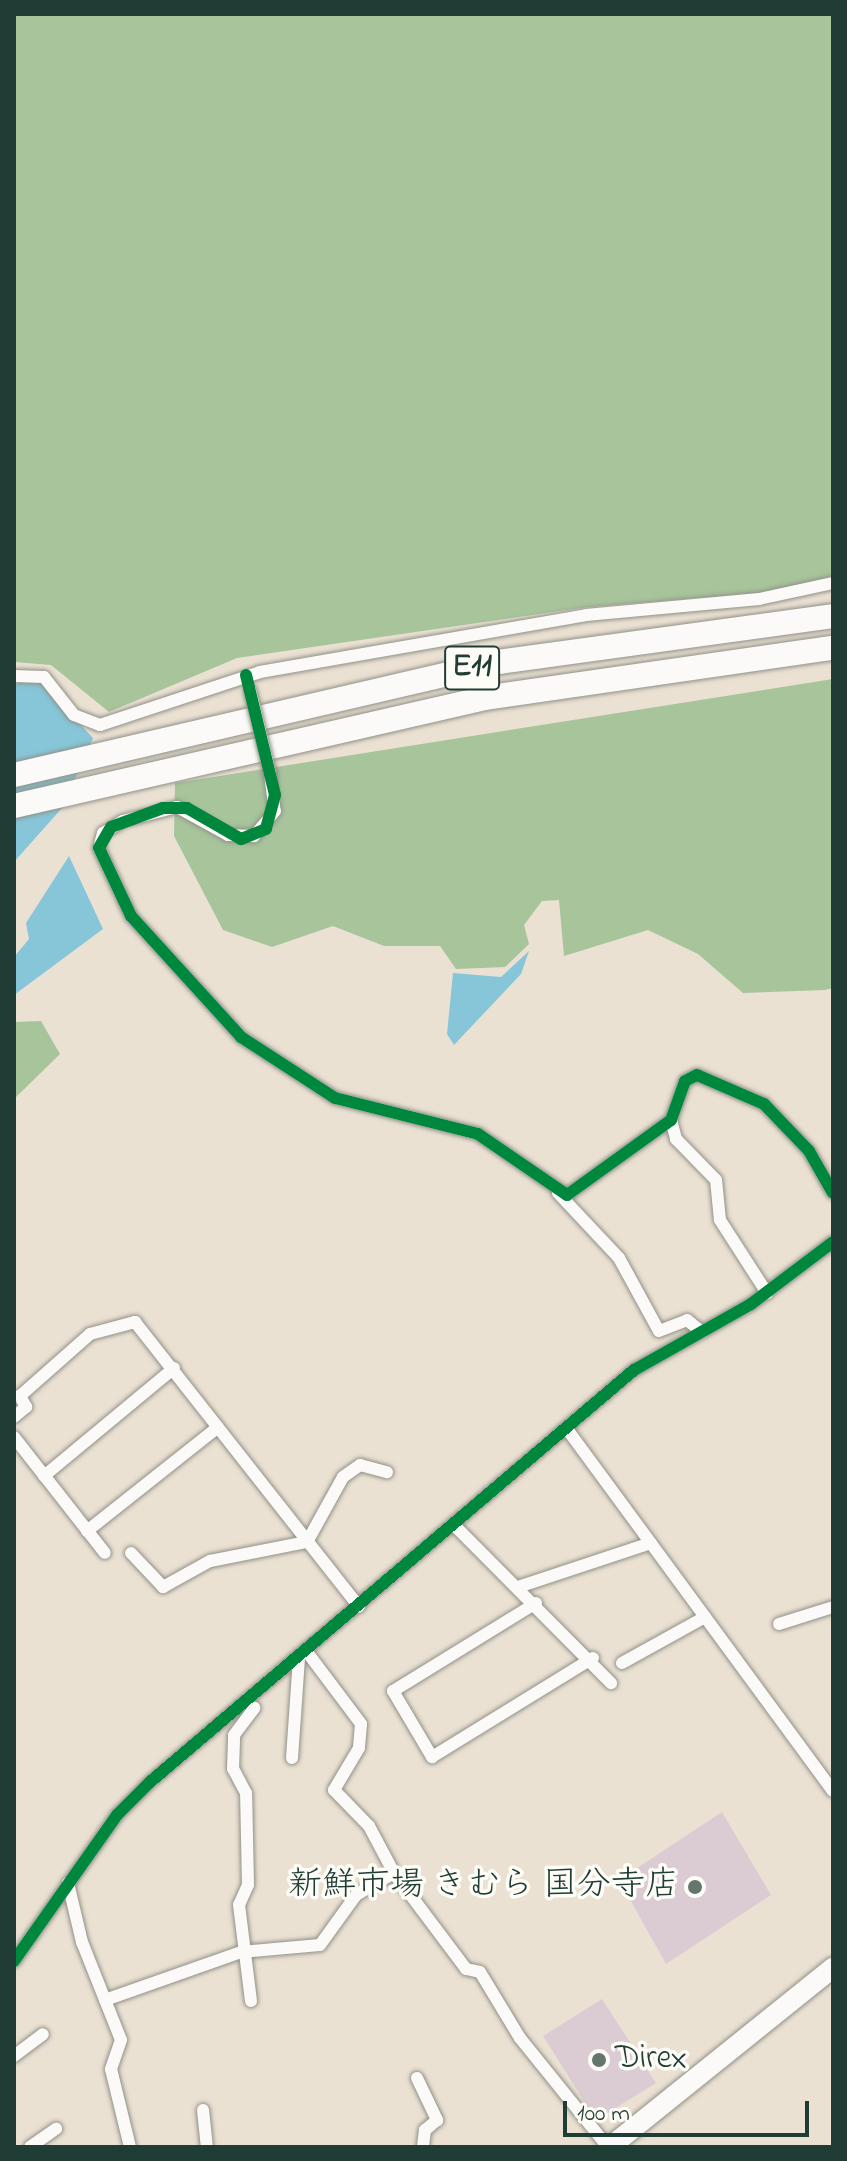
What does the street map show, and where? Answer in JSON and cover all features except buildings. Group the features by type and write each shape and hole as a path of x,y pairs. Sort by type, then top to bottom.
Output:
{"highway":[{"name":"E11","path":"14,775 117,747 498,662 833,616"},
{"name":"E11","path":"14,806 129,777 484,698 833,648"}],"main road":[{"path":"609,2147 833,1968"}],"street":[{"path":"14,676 44,677 74,715 100,725 246,675 586,615 759,599 833,583"},
{"path":"246,675 270,773 275,811 254,836 228,835 177,807 103,833 104,865 131,916 241,1037 315,1087 352,1104 478,1134 558,1193 619,1258 659,1331 687,1320 702,1332"},
{"path":"558,1193 580,1188 671,1120 690,1075 752,1095 809,1151 833,1193"},
{"path":"671,1120 676,1139 716,1180 720,1220 767,1293"},
{"path":"14,1961 117,1815 634,1370 767,1293 833,1242"},
{"path":"14,1417 26,1407 17,1392 90,1334 135,1322 359,1607"},
{"path":"44,1476 174,1368"},
{"path":"87,1531 218,1427"},
{"path":"567,1429 833,1791"},
{"path":"14,1437 105,1553"},
{"path":"131,1553 163,1587 210,1561 307,1542 343,1477 360,1465 387,1472"},
{"path":"454,1525 593,1658 611,1683"},
{"path":"518,1587 651,1543"},
{"path":"536,1603 393,1691 432,1757 593,1658"},
{"path":"779,1624 833,1607"},
{"path":"622,1663 705,1617"},
{"path":"292,1758 303,1655"},
{"path":"303,1655 361,1724 359,1748 334,1790 369,1826 394,1873 466,1969 480,1972 520,2038 609,2147"},
{"path":"251,2001 241,1952 246,1793 233,1769 234,1735 271,1685"},
{"path":"105,2000 241,1952 320,1945 356,1895 394,1873"},
{"path":"68,1883 121,2040 111,2069 130,2147"},
{"path":"14,2056 43,2034"},
{"path":"417,2078 437,2120 425,2130 423,2147"},
{"path":"203,2110 207,2147"},
{"path":"30,2147 56,2129"}],"green space":[{"path":"14,14 833,14 833,577 759,593 588,607 237,658 109,712 51,665 14,662"},
{"path":"833,679 833,988 825,990 743,993 698,954 648,930 564,956 559,900 542,901 524,925 529,944 505,967 456,969 440,946 384,946 333,926 272,947 223,930 174,836 175,783"},
{"path":"41,1021 60,1054 14,1099 14,1022"}],"water":[{"path":"25,679 38,679 93,738 62,808 14,862 14,685"},
{"path":"69,856 103,929 14,995 14,957 29,939 26,923"},
{"path":"529,951 521,974 454,1045 447,1034 453,973 501,977"}],"cycle path":[{"path":"246,675 275,795 266,829 241,839 187,808 163,808 111,827 99,848 131,916 241,1037 335,1098 478,1134 567,1195 671,1120 685,1081 697,1075 764,1104 809,1151 833,1193"},
{"path":"14,1961 117,1815 150,1782 634,1370 751,1304 833,1242"}],"place":[{"name":"新鮮市場 きむら 国分寺店","path":"695,1887"},
{"name":"Direx","path":"599,2060"}]}
